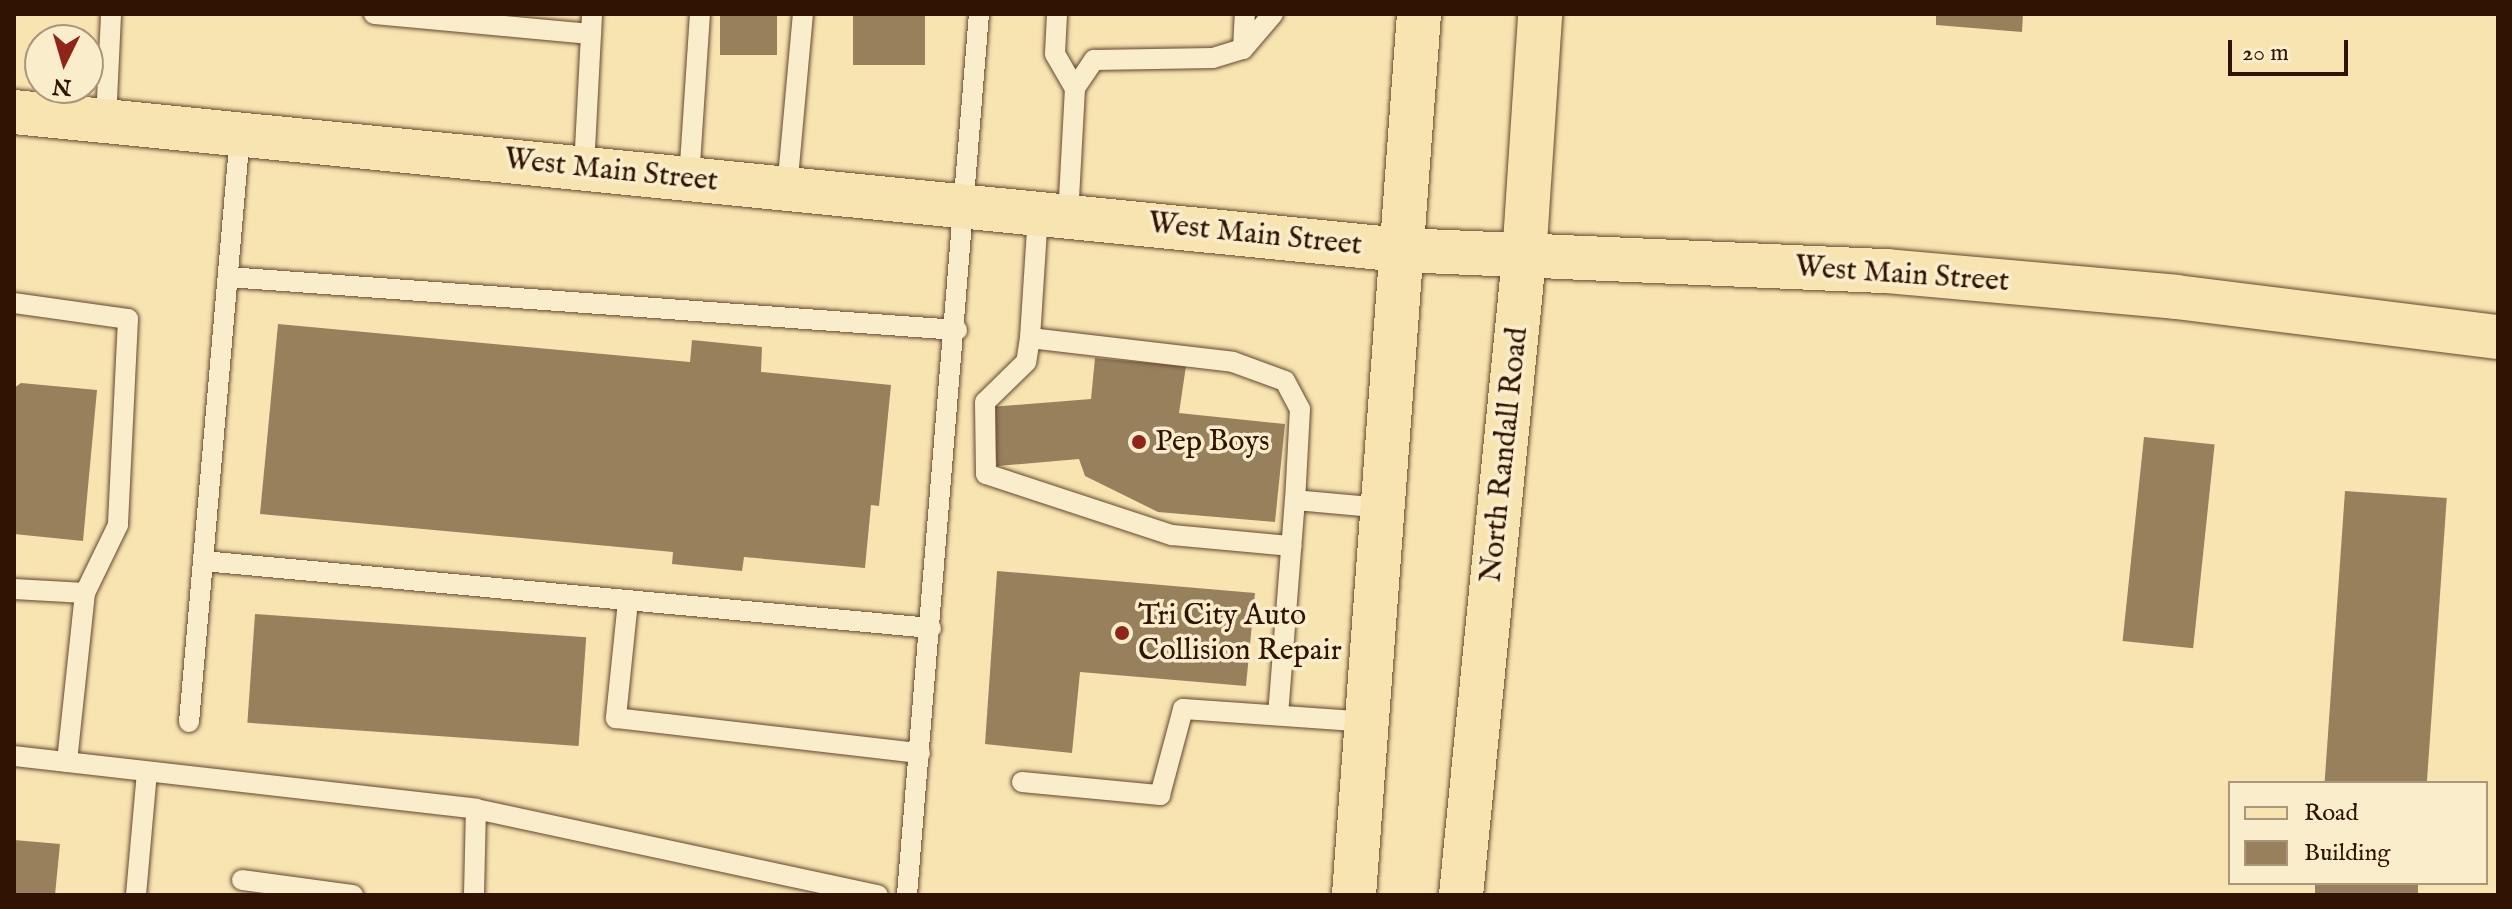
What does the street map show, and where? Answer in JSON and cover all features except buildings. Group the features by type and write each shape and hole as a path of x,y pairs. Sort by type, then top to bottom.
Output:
{"main road":[{"path":"1354,895 1419,14"},
{"name":"North Randall Road","path":"1461,895 1524,258 1540,14"},
{"name":"West Main Street","path":"14,112 1402,250 1524,258 1887,271 2498,337"}],"lane":[{"path":"106,121 111,14"},
{"path":"374,14 592,24 584,168"},
{"path":"689,179 700,14"},
{"path":"787,189 803,14"},
{"path":"907,895 968,206 979,14"},
{"path":"1057,14 1055,54 1075,88"},
{"path":"1243,49 1245,14"},
{"path":"1273,14 1243,49 1213,58 1094,60 1075,88 1026,362 985,402 986,474 1172,535 1291,546"},
{"path":"189,722 240,134"},
{"path":"228,277 957,330"},
{"path":"14,303 128,319 118,525 85,593 67,762"},
{"path":"1030,338 1233,362 1285,381 1300,409 1278,715"},
{"path":"1295,500 1383,508"},
{"path":"203,561 931,628"},
{"path":"14,589 85,593"},
{"path":"628,601 616,718 920,753"},
{"path":"1022,782 1160,795 1183,709 1367,722"},
{"path":"14,756 476,809 878,895"},
{"path":"136,895 147,772"},
{"path":"474,895 476,809"},
{"path":"242,880 353,895"}],"place":[{"name":"Pep Boys","path":"1139,442"},
{"name":"Tri City Auto Collision Repair","path":"1122,633"}]}
